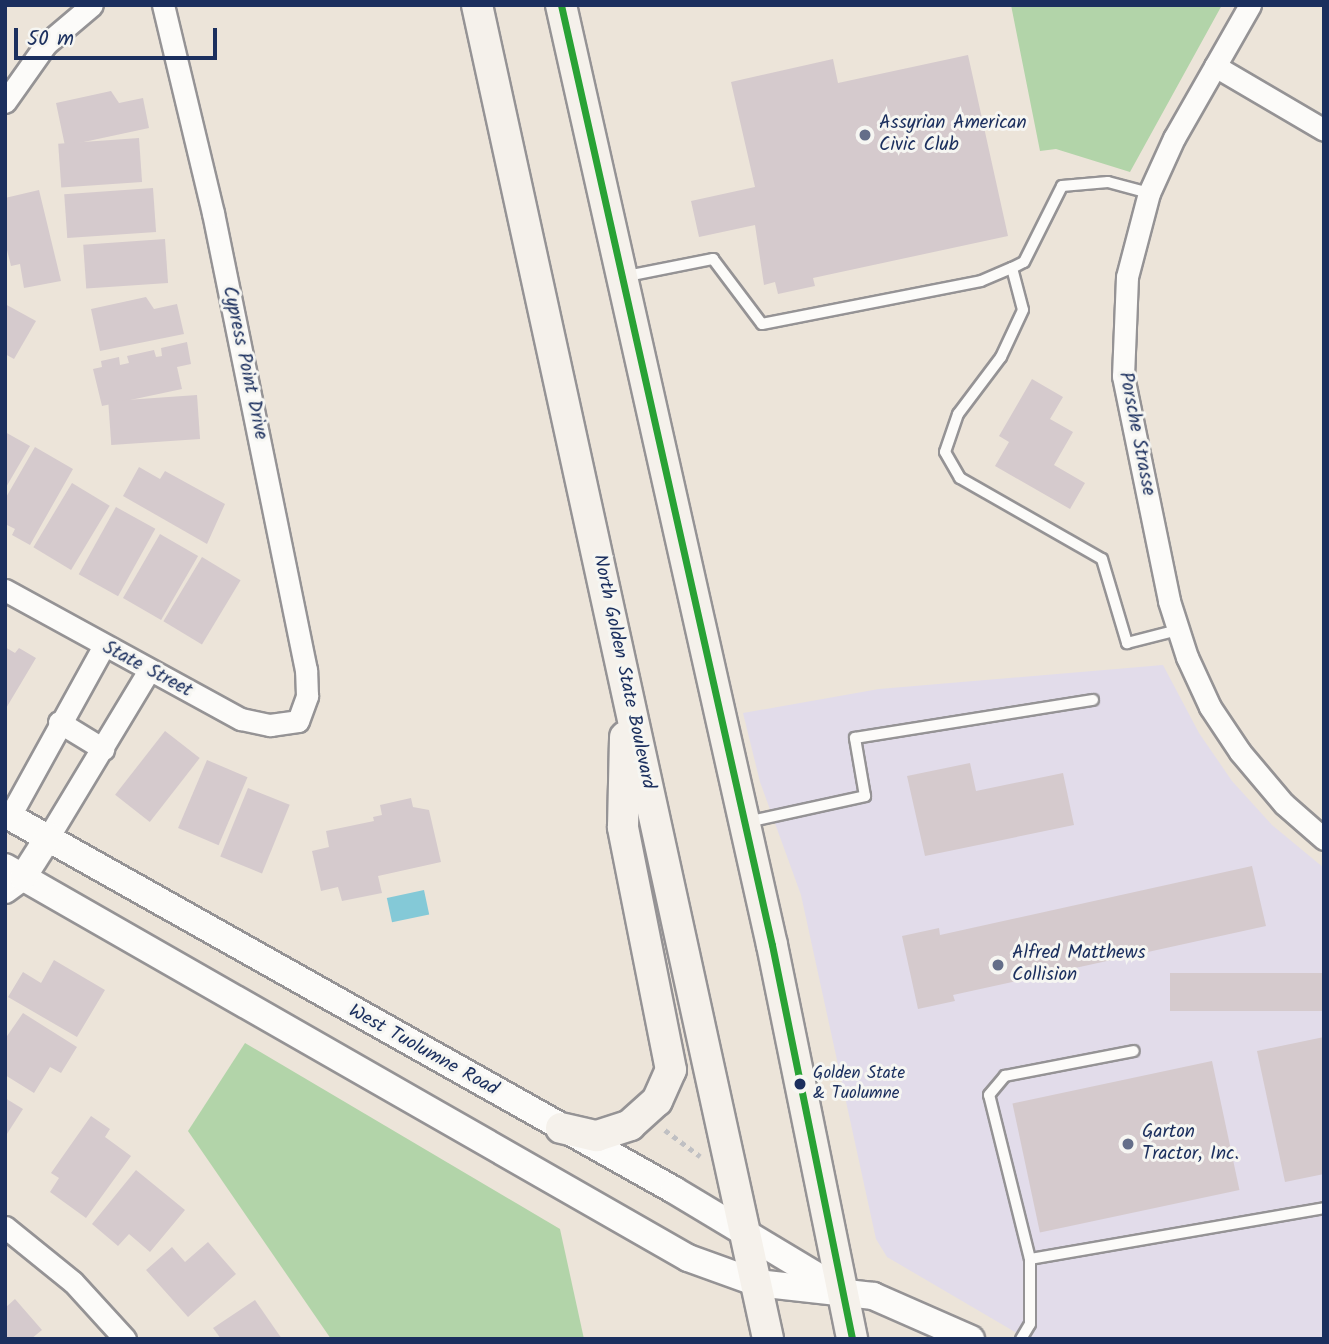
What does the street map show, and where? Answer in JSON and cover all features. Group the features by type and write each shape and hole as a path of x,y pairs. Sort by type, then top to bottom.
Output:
{"main road":[{"name":"North Golden State Boulevard","path":"477,5 768,1339"},
{"path":"561,5 744,822 852,1339"},
{"path":"561,1128 597,1136 630,1125 657,1101 671,1070 624,827 626,685"}],"street":[{"path":"5,102 46,44 92,5"},
{"name":"Cypress Point Drive","path":"163,5 216,226 306,670 307,696 298,721"},
{"name":"Porsche Strasse","path":"1250,5 1149,193 1127,277 1123,376 1178,630 1198,682 1225,732 1284,804 1324,839"},
{"path":"1215,66 1324,130"},
{"name":"State Street","path":"5,590 148,672 241,719 270,724 298,721"},
{"path":"7,817 103,647"},
{"path":"11,878 49,836 148,672"},
{"path":"59,722 103,749"},
{"name":"West Tuolumne Road","path":"7,817 49,836 842,1290"},
{"name":"West Tuolumne Road","path":"11,878 688,1258 757,1283 842,1290 903,1306 971,1339"},
{"path":"5,1227 72,1282 125,1339"}],"lane":[{"path":"620,277 713,259 762,324 981,281 1012,268 1024,262 1062,186 1108,182 1149,193"},
{"path":"1012,268 1023,310 1000,357 958,414 945,452 960,478 1102,559 1127,643 1178,630"},
{"path":"744,822 865,796 855,738 1093,700"},
{"path":"1021,1339 1030,1324 1030,1259 989,1095 1005,1076 1134,1051"},
{"path":"1030,1259 1324,1208"}],"path":[{"path":"658,1125 701,1157"}],"shaded area":[{"path":"1163,665 1199,733 1232,781 1272,825 1324,868 1324,1339 1027,1339 887,1257 876,1239 801,895 760,782 743,713 879,689"}],"green space":[{"path":"1011,5 1222,5 1130,172 1056,149 1040,151"},
{"path":"245,1043 560,1229 584,1339 331,1339 188,1131"}],"water":[{"path":"424,890 429,914 392,922 387,898"}],"building":[{"name":"Assyrian American Civic Club","path":"968,55 1008,236 813,278 815,286 778,294 775,282 764,285 755,225 699,237 691,201 755,187 731,82 833,59 838,83"},
{"path":"111,91 119,103 143,98 149,128 65,146 56,103"},
{"path":"139,138 142,182 61,188 58,144"},
{"path":"153,188 156,232 67,238 64,194"},
{"path":"39,190 61,281 24,288 20,264 11,266 5,242 5,198"},
{"path":"165,239 168,283 86,289 83,245"},
{"path":"146,297 154,309 177,304 184,334 100,351 91,309"},
{"path":"5,304 36,321 14,359 5,354"},
{"path":"187,342 191,364 177,367 182,389 102,406 93,369 102,367 101,361 119,357 120,365 129,363 127,356 154,350 156,357 162,356 161,348"},
{"path":"1032,379 1063,397 1050,419 1073,432 1054,465 1085,483 1070,509 995,466 1009,442 999,436"},
{"path":"197,395 200,439 111,445 108,401"},
{"path":"5,432 30,446 5,489"},
{"path":"35,447 73,469 30,545 12,535 15,529 5,524 5,499"},
{"path":"139,467 160,479 165,471 225,504 207,544 123,496"},
{"path":"72,483 110,506 71,570 33,547"},
{"path":"116,507 155,529 118,596 79,574"},
{"path":"160,534 198,556 161,620 123,598"},
{"path":"202,557 241,580 202,644 163,621"},
{"path":"5,647 15,653 19,648 36,658 5,710"},
{"path":"165,731 200,758 150,822 115,795"},
{"path":"207,760 248,777 219,845 178,828"},
{"path":"970,763 976,791 1063,773 1074,825 925,856 907,776"},
{"path":"248,788 290,805 262,873 220,857"},
{"path":"411,798 413,807 429,810 441,862 378,876 382,893 342,901 338,887 321,891 312,851 329,847 326,831 374,821 373,817 382,815 380,805"},
{"name":"Alfred Matthews Collision","path":"1252,866 1266,926 953,995 955,1001 918,1009 902,936 939,928 940,935"},
{"path":"54,960 105,990 77,1037 8,997 23,972 41,983"},
{"path":"1170,973 1324,973 1324,1011 1170,1011"},
{"path":"23,1013 77,1047 61,1073 50,1067 34,1093 5,1075 5,1039"},
{"path":"1324,1037 1324,1174 1285,1182 1257,1051"},
{"path":"1212,1061 1239,1190 1040,1233 1012,1103"},
{"path":"5,1098 23,1109 5,1137"},
{"path":"91,1116 110,1129 105,1137 131,1156 86,1218 50,1192 59,1178 51,1173"},
{"path":"136,1170 185,1210 150,1252 129,1234 118,1246 92,1224"},
{"path":"208,1242 236,1274 188,1317 146,1270 172,1247 185,1262"},
{"path":"15,1299 42,1330 31,1339 5,1339 5,1308"},
{"path":"255,1300 282,1339 221,1339 213,1328"}],"transit line":[{"path":"561,5 772,945 852,1339"}],"place":[{"name":"Assyrian American Civic Club","path":"865,135"},
{"name":"Alfred Matthews Collision","path":"998,965"},
{"name":"Golden State & Tuolumne","path":"800,1084"},
{"name":"Garton Tractor, Inc.","path":"1128,1144"}]}
